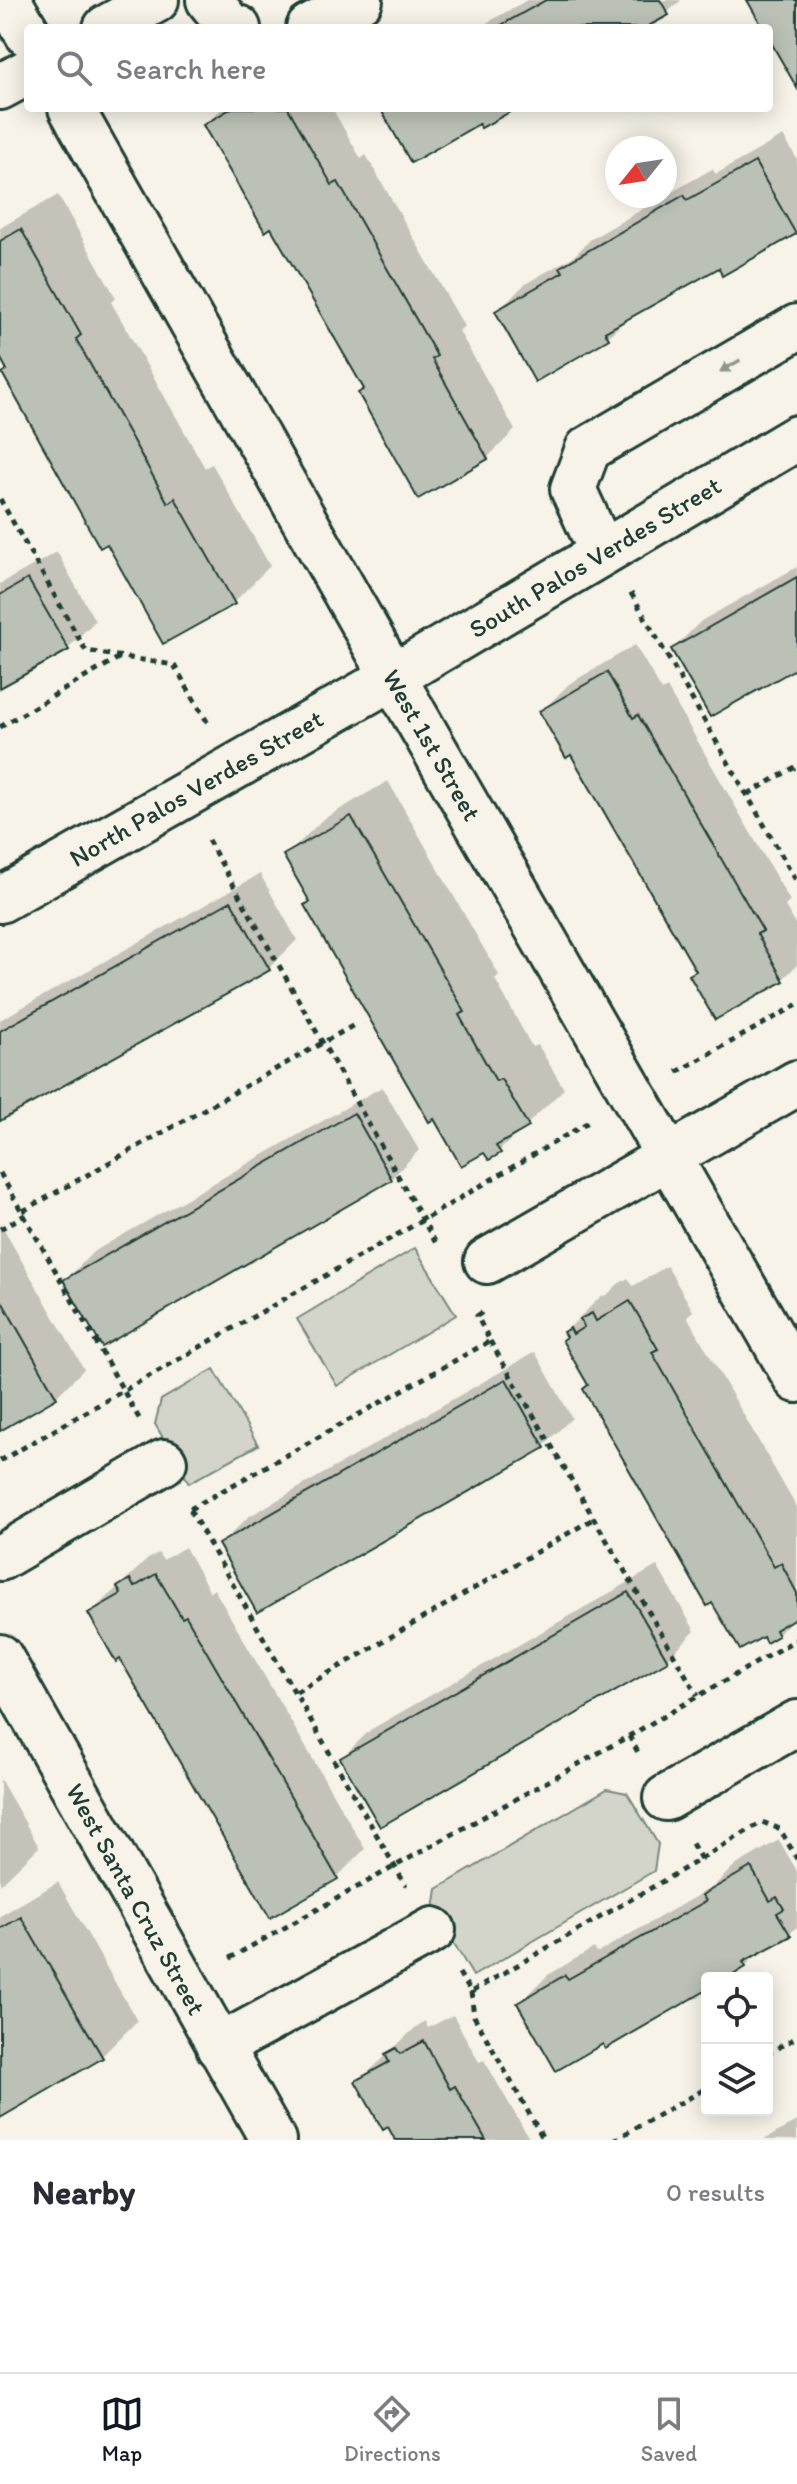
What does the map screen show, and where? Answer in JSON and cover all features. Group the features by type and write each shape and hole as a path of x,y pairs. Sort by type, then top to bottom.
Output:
{"street":[{"path":"8,0 24,27"},
{"path":"113,24 156,0"},
{"path":"209,0 228,24"},
{"path":"316,24 360,0"},
{"path":"0,87 24,74"},
{"name":"West 1st Street","path":"73,112 797,1380"},
{"path":"604,551 573,489 588,449 797,327"},
{"name":"South Palos Verdes Street","path":"393,677 797,438"},
{"name":"North Palos Verdes Street","path":"0,900 393,677"},
{"path":"487,1261 797,1083"},
{"path":"0,1558 164,1462"},
{"name":"West Santa Cruz Street","path":"0,1657 273,2140"},
{"path":"666,1798 797,1723"},
{"path":"219,2047 433,1930"}],"path":[{"path":"1,502 86,651 174,665 234,767"},
{"path":"604,551 797,882"},
{"path":"0,727 121,656"},
{"path":"748,794 797,766"},
{"path":"183,795 438,1247"},
{"path":"0,1461 423,1220 634,1095 797,1005"},
{"path":"0,1229 356,1024"},
{"path":"0,1173 394,1867 471,1992 474,2016 544,2140"},
{"path":"477,1316 490,1306 487,1261"},
{"path":"469,1302 698,1696"},
{"path":"190,1510 490,1341"},
{"path":"296,1692 593,1519"},
{"path":"183,1983 629,1736 797,1639"},
{"path":"629,1736 701,1859"},
{"path":"471,1992 762,1822 780,1829 797,1859"},
{"path":"773,2051 797,2037"},
{"path":"614,2140 701,2091"}],"shaded area":[{"path":"415,1248 456,1315 337,1386 297,1319"},
{"path":"214,1369 258,1445 189,1483 155,1424 161,1400"},
{"path":"607,1789 627,1793 658,1844 654,1871 473,1976 434,1909 437,1889"}],"building":[{"path":"546,0 660,0 669,15 652,24 503,24"},
{"path":"747,0 797,0 797,88 773,46 773,24 761,24"},
{"path":"225,112 290,112 332,185 338,182 437,356 432,359 488,459 418,499 358,393 364,389 271,228 265,232 203,125"},
{"path":"382,112 510,112 481,128 479,124 411,163"},
{"path":"755,162 796,234 722,276 719,268 605,332 609,339 535,382 495,311 563,272 560,267 662,208 677,208 677,199 684,195 687,200"},
{"path":"21,229 81,335 76,339 168,503 175,498 235,604 163,644 107,544 100,548 2,373 7,370 0,357 0,241"},
{"path":"797,577 797,668 710,717 671,649"},
{"path":"28,579 69,650 0,688 0,595"},
{"path":"607,672 633,718 638,715 763,931 757,934 784,981 715,1020 689,975 696,971 571,755 566,758 539,711"},
{"path":"351,816 465,1012 459,1015 496,1081 501,1079 529,1127 496,1146 501,1153 489,1160 484,1153 461,1166 434,1119 429,1122 304,905 310,902 283,855"},
{"path":"231,901 270,970 0,1121 0,1031"},
{"path":"354,1113 392,1180 102,1347 63,1280"},
{"path":"0,1298 57,1398 0,1431"},
{"path":"630,1301 658,1349 652,1352 774,1567 781,1563 797,1593 797,1617 775,1630 778,1636 766,1643 763,1637 740,1650 712,1603 707,1606 583,1389 588,1385 562,1340 566,1337 563,1332 570,1328 573,1334 584,1327 580,1319 592,1313 596,1321"},
{"path":"506,1379 545,1448 257,1613 218,1544"},
{"path":"156,1574 182,1618 186,1616 338,1879 270,1918 120,1659 116,1662 88,1613 121,1594 117,1587 130,1579 134,1587"},
{"path":"628,1592 668,1661 380,1827 340,1758"},
{"path":"751,1867 770,1901 777,1897 784,1909 777,1913 791,1936 743,1962 746,1967 738,1972 701,1972 701,1993 605,2049 603,2044 556,2071 517,2003 565,1975 568,1979 706,1901 702,1895"},
{"path":"21,1917 103,2058 0,2118 0,1929"},
{"path":"424,2041 450,2089 455,2086 486,2140 395,2140 388,2127 383,2130 355,2081 389,2062 385,2054 396,2048 400,2054"}]}
